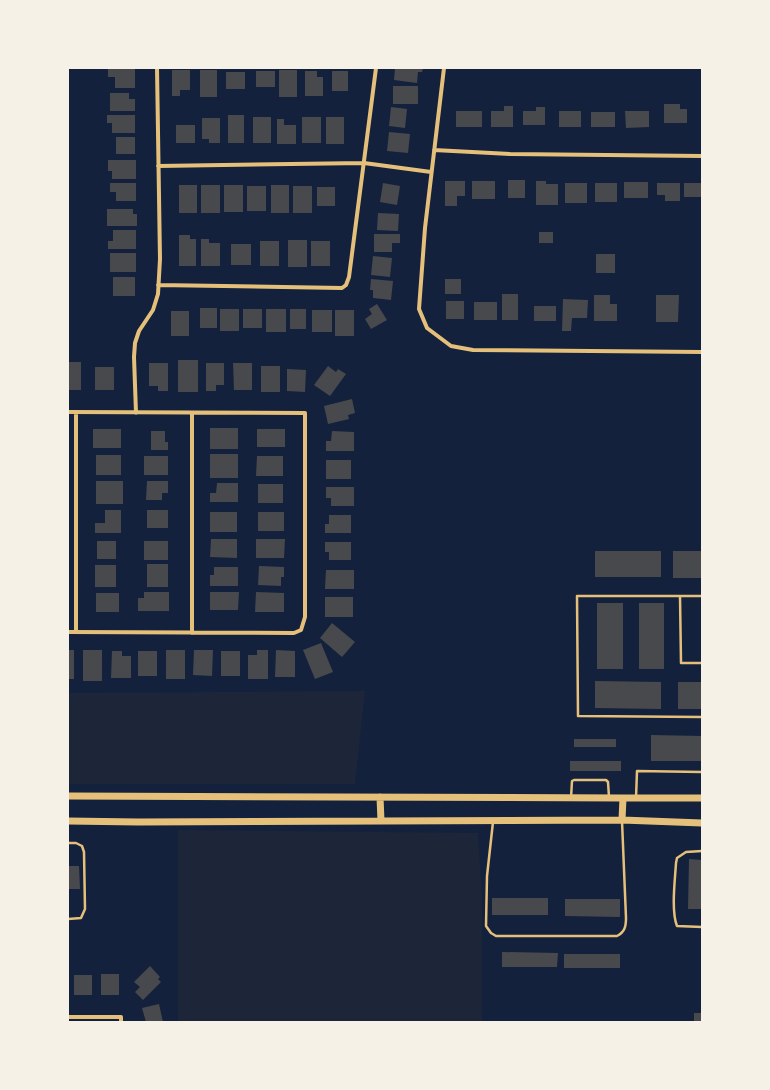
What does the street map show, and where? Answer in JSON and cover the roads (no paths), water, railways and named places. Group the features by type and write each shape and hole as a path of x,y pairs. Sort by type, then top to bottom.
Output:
{"main road":[{"path":"68,796 702,798"},
{"path":"380,797 381,821"},
{"path":"622,820 624,798"},
{"path":"68,821 622,820 702,823"}],"street":[{"path":"136,413 135,343 139,331 153,310 158,294 160,260 157,68"},
{"path":"158,285 342,288 346,285 349,277 376,68"},
{"path":"444,68 425,228 419,309 427,328 451,346 472,350 702,352"},
{"path":"434,150 510,154 702,156"},
{"path":"158,166 364,163 431,172"},
{"path":"68,412 305,413 305,617 301,630 294,633 68,632"},
{"path":"76,412 76,632"},
{"path":"192,413 192,633"},
{"path":"68,1017 121,1020"}],"lane":[{"path":"702,596 577,596 578,716 702,717"},
{"path":"680,596 681,663 702,663"},
{"path":"636,798 638,771 702,772"},
{"path":"571,798 572,782 574,780 606,780 608,782 609,798"},
{"path":"493,821 487,876 486,919 486,926 491,933 496,936 617,936 622,933 626,926 622,820"},
{"path":"68,843 76,843 82,846 84,852 85,909 81,918 68,919"},
{"path":"702,851 686,852 677,858 674,920 677,926 702,927"}]}
